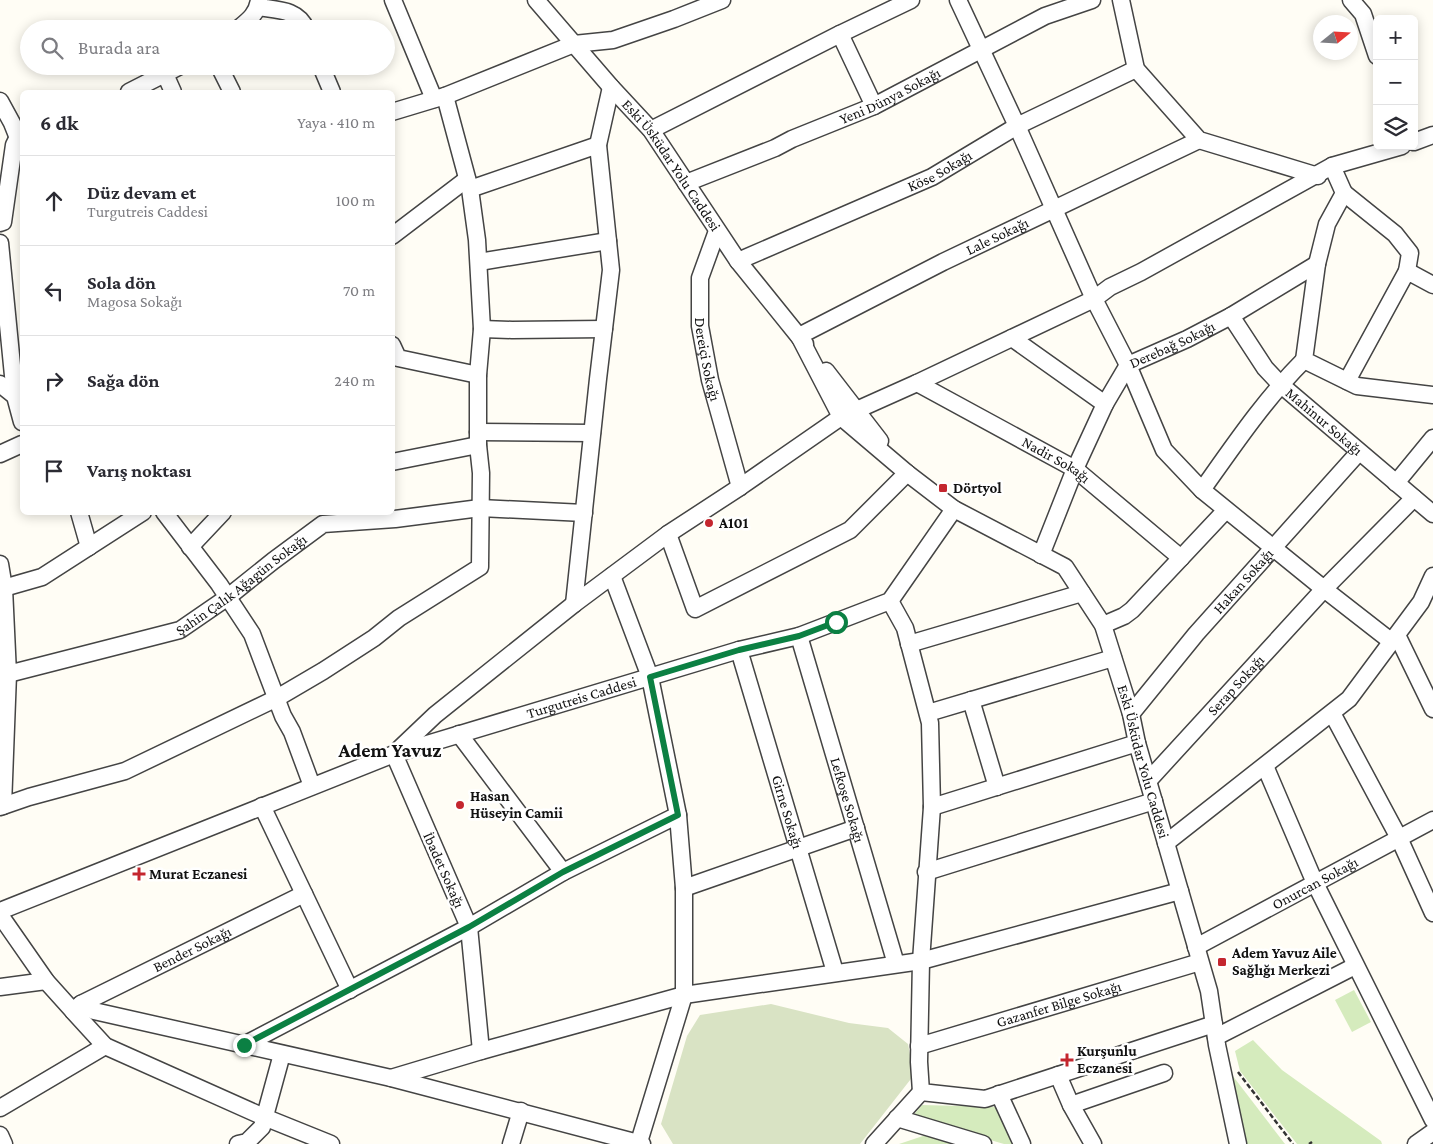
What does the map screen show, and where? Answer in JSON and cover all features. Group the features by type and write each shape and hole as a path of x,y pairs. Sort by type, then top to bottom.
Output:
{"street":[{"name":"Eski Üsküdar Yolu Caddesi","path":"536,0 651,130 738,261 799,336 848,414 907,473 954,509 1065,567 1103,625 1131,714 1208,991 1238,1144"},
{"path":"395,111 439,97 574,44 613,40 722,0"},
{"path":"651,130 910,0"},
{"path":"958,0 1017,126 1094,299 1128,366 1164,450 1202,490 1273,549 1324,589 1394,638 1433,709"},
{"name":"Yeni Dünya Sokağı","path":"686,183 874,106 1045,16 1092,0"},
{"path":"1121,0 1136,69 1199,140 1318,176"},
{"path":"1351,0 1363,14 1373,44"},
{"path":"0,564 8,674 2,807 29,797 125,770 277,698 323,671 374,638 399,618 480,567 481,473 478,438 478,375 482,329 478,240 469,184 439,97 396,1"},
{"path":"248,20 259,3 291,12 300,20"},
{"path":"840,34 874,106"},
{"name":"Köse Sokağı","path":"738,261 932,177 1017,126 1136,69"},
{"path":"133,90 163,75"},
{"path":"165,75 172,90"},
{"path":"224,75 231,90"},
{"path":"325,75 331,90"},
{"path":"574,604 611,270 598,145 611,87"},
{"path":"1,103 20,138"},
{"path":"1418,141 1433,135"},
{"name":"Lale Sokağı","path":"799,336 943,262 1199,140"},
{"path":"20,143 14,145 0,242 15,396 20,415"},
{"path":"395,228 469,184 598,145"},
{"path":"394,754 435,715 574,604 668,534 848,414 1094,299 1110,287 1318,176 1332,166 1388,150"},
{"path":"1332,166 1344,193 1395,234 1410,253 1408,271 1347,381"},
{"path":"1202,490 1256,414 1280,384 1304,360 1317,264 1326,224 1344,193"},
{"name":"Dereiçi Sokağı","path":"717,231 700,278 700,326 710,380 740,487"},
{"path":"478,262 608,241"},
{"name":"Derebağ Sokağı","path":"1041,555 1075,469 1105,404 1128,366 1231,316 1317,264"},
{"path":"1408,271 1433,285"},
{"name":"Mahinur Sokağı","path":"1231,316 1265,368 1280,384 1433,514"},
{"path":"482,329 604,329"},
{"path":"1012,338 1105,404"},
{"path":"395,355 478,375"},
{"path":"1304,360 1358,386 1433,395"},
{"name":"Nadir Sokağı","path":"917,383 1075,469 1181,558"},
{"path":"0,384 15,396"},
{"path":"395,461 478,438 592,433"},
{"path":"1396,483 1433,438"},
{"path":"0,454 20,445"},
{"name":"Hakan Sokağı","path":"1131,714 1196,634 1359,452"},
{"path":"668,534 695,609 850,530 907,473"},
{"name":"Serap Sokağı","path":"1148,780 1324,589 1414,498"},
{"name":"Şahin Çalık Ağagün Sokağı","path":"8,674 180,630 228,597 273,561 319,518 395,519 480,508 584,513"},
{"path":"874,1144 921,1092 919,1046 920,961 932,807 930,723 928,713 905,628 890,601 954,509"},
{"path":"1103,625 1119,619 1132,610 1226,510"},
{"path":"80,515 89,547"},
{"path":"2,588 42,577 138,515"},
{"path":"166,515 228,597 252,634 312,786"},
{"path":"190,547 220,515"},
{"path":"77,1007 391,1078 641,1143 684,995 684,888 678,815 650,677 612,576"},
{"path":"1166,843 1350,699 1421,602 1433,576"},
{"path":"909,644 1082,592"},
{"name":"Turgutreis Caddesi","path":"0,911 394,754 739,650 799,636 890,601"},
{"name":"Lefkoşe Sokağı","path":"799,636 896,964"},
{"name":"Girne Sokağı","path":"739,650 835,972"},
{"path":"928,713 1113,658"},
{"path":"972,700 997,787"},
{"path":"1332,713 1398,838 1433,913"},
{"path":"459,734 563,872"},
{"path":"932,807 1138,743"},
{"name":"İbadet Sokağı","path":"394,754 469,927 481,1051"},
{"path":"1265,766 1315,883 1433,1120"},
{"path":"926,872 1154,801"},
{"path":"262,806 350,990"},
{"path":"244,1045 469,927 563,872 678,815"},
{"name":"Onurcan Sokağı","path":"1198,955 1315,883 1433,820"},
{"path":"684,888 856,828"},
{"path":"391,1078 684,995 920,961 1180,891"},
{"name":"Bender Sokağı","path":"77,1007 304,894"},
{"path":"0,915 46,981 77,1007 105,1046 264,1117 331,1144"},
{"name":"Gazanfer Bilge Sokağı","path":"919,1046 1198,955"},
{"path":"921,1092 985,1099 1058,1075 1215,1031 1355,966"},
{"path":"0,986 46,981"},
{"path":"0,1108 105,1046"},
{"path":"238,1144 247,1142 262,1127 282,1054"},
{"path":"1071,1105 1164,1073"},
{"path":"1058,1075 1071,1105 1094,1144"},
{"path":"999,1094 1022,1144"},
{"path":"511,1144 521,1112"},
{"path":"897,1118 983,1144"},
{"path":"1418,1143 1433,1132"},
{"path":"0,1135 4,1144"}],"path":[{"path":"1235,1068 1293,1144"}],"green space":[{"path":"1354,990 1371,1022 1352,1032 1335,1000"},
{"path":"771,1004 849,1023 888,1028 908,1044 914,1075 860,1144 673,1144 661,1124 687,1036 700,1015"},
{"path":"1253,1040 1282,1070 1381,1141 1382,1144 1297,1144 1240,1071 1235,1051"},
{"path":"1229,1071 1285,1144 1245,1144"},
{"path":"922,1105 1000,1107 1014,1144 1004,1144 912,1117"},
{"path":"926,1135 966,1144 899,1144"}],"place":[{"name":"Dörtyol","path":"943,488"},
{"name":"A101","path":"709,523"},
{"name":"Hasan Hüseyin Camii","path":"460,805"},
{"name":"Murat Eczanesi","path":"139,874"},
{"name":"Adem Yavuz Aile Sağlığı Merkezi","path":"1222,962"},
{"name":"Kurşunlu Eczanesi","path":"1067,1060"}],"district":[{"name":"Adem Yavuz","path":"390,750"}],"route":[{"path":"244,1045 469,927 563,872 678,815 650,677 739,650 799,636 836,622"}]}
